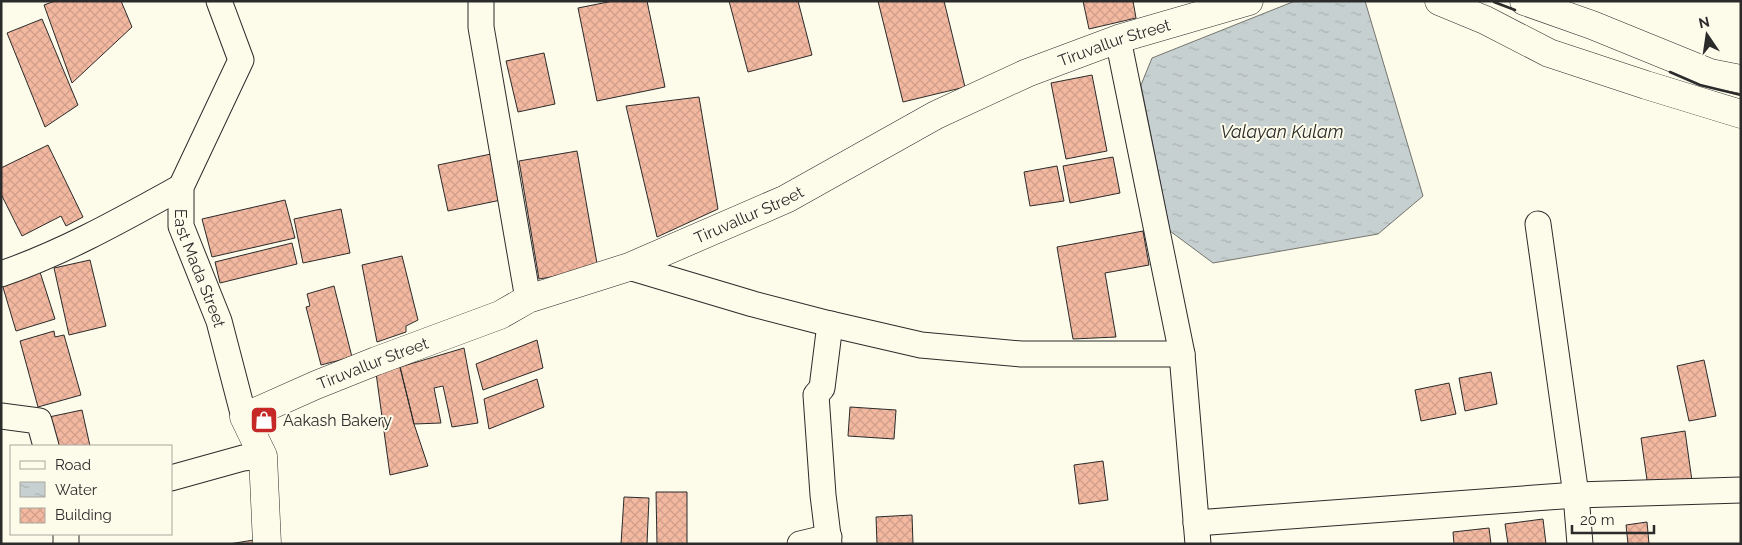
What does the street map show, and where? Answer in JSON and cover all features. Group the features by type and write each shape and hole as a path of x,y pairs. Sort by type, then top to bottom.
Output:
{"street":[{"name":"East Mada Street","path":"219,1 241,60 181,187 181,226 219,321 244,418 263,456 267,544"},
{"path":"480,1 481,27 528,299"},
{"name":"Tiruvallur Street","path":"244,418 316,385 500,315 528,299 630,267 786,199 936,115 1027,73 1118,39 1249,1"},
{"path":"1439,1 1485,11 1548,53 1741,114"},
{"path":"1524,1 1592,25 1710,73 1741,79"},
{"path":"1118,39 1182,354 1196,533 1576,495 1741,490"},
{"path":"1,274 26,266 94,235 181,187"},
{"path":"1538,224 1576,495 1580,544"},
{"path":"630,267 753,304 830,324 921,344 1021,354 1182,354"},
{"path":"800,544 829,540 823,495 816,395 822,388 830,324"},
{"path":"1,416 39,421 46,445"},
{"path":"172,478 243,458 263,456"}],"water":[{"name":"Valayan Kulam","path":"1295,1 1365,1 1423,196 1378,234 1213,263 1170,231 1141,85 1152,58"}],"building":[{"path":"55,1 121,1 132,27 72,83 44,5"},
{"path":"613,1 647,1 665,87 597,101 578,8"},
{"path":"729,1 798,1 812,55 748,72"},
{"path":"878,1 944,1 965,87 903,102"},
{"path":"1083,1 1133,1 1136,18 1089,29"},
{"path":"42,19 78,105 45,127 7,33"},
{"path":"544,53 555,104 518,112 506,61"},
{"path":"1092,75 1107,151 1066,159 1051,83"},
{"path":"699,97 718,209 657,237 626,106"},
{"path":"48,145 83,217 66,226 61,216 22,236 1,194 1,168"},
{"path":"577,151 598,269 539,279 519,161"},
{"path":"491,154 501,200 448,211 438,165"},
{"path":"1113,157 1120,193 1070,203 1063,166"},
{"path":"1057,166 1064,201 1030,206 1024,172"},
{"path":"285,200 295,238 212,257 202,219"},
{"path":"341,209 350,253 303,263 294,219"},
{"path":"1143,231 1149,265 1105,273 1116,337 1073,339 1057,247"},
{"path":"292,243 297,264 220,283 215,262"},
{"path":"402,256 418,320 406,326 406,332 377,342 362,265"},
{"path":"90,260 106,326 69,335 54,268"},
{"path":"40,272 55,319 16,331 2,284"},
{"path":"334,286 352,357 321,365 306,307 310,306 307,294"},
{"path":"54,331 55,337 64,335 81,395 38,407 20,341"},
{"path":"537,340 543,368 483,390 476,364"},
{"path":"464,348 478,423 452,427 443,386 434,388 441,423 414,424 400,367"},
{"path":"1704,360 1716,416 1689,421 1677,366"},
{"path":"400,367 414,424 428,466 390,475 376,373"},
{"path":"1491,372 1497,404 1465,411 1459,378"},
{"path":"537,379 544,407 489,429 484,399"},
{"path":"1449,383 1456,414 1421,421 1415,390"},
{"path":"850,407 896,410 894,439 848,436"},
{"path":"82,410 90,445 55,445 49,417"},
{"path":"1685,431 1692,481 1648,487 1641,438"},
{"path":"1103,461 1108,500 1079,504 1074,465"},
{"path":"656,492 687,492 687,544 657,544"},
{"path":"624,497 649,498 647,544 621,544"},
{"path":"912,515 913,544 877,544 876,517"},
{"path":"1543,519 1546,544 1508,544 1505,524"},
{"path":"1647,522 1649,544 1628,544 1626,525"},
{"path":"1489,528 1491,544 1454,544 1453,532"},
{"path":"260,539 261,544 229,544"}],"wall":[{"path":"1494,2 1515,10"},
{"path":"1670,72 1700,85 1741,95"}],"place":[{"name":"Aakash Bakery","path":"264,420"}]}
